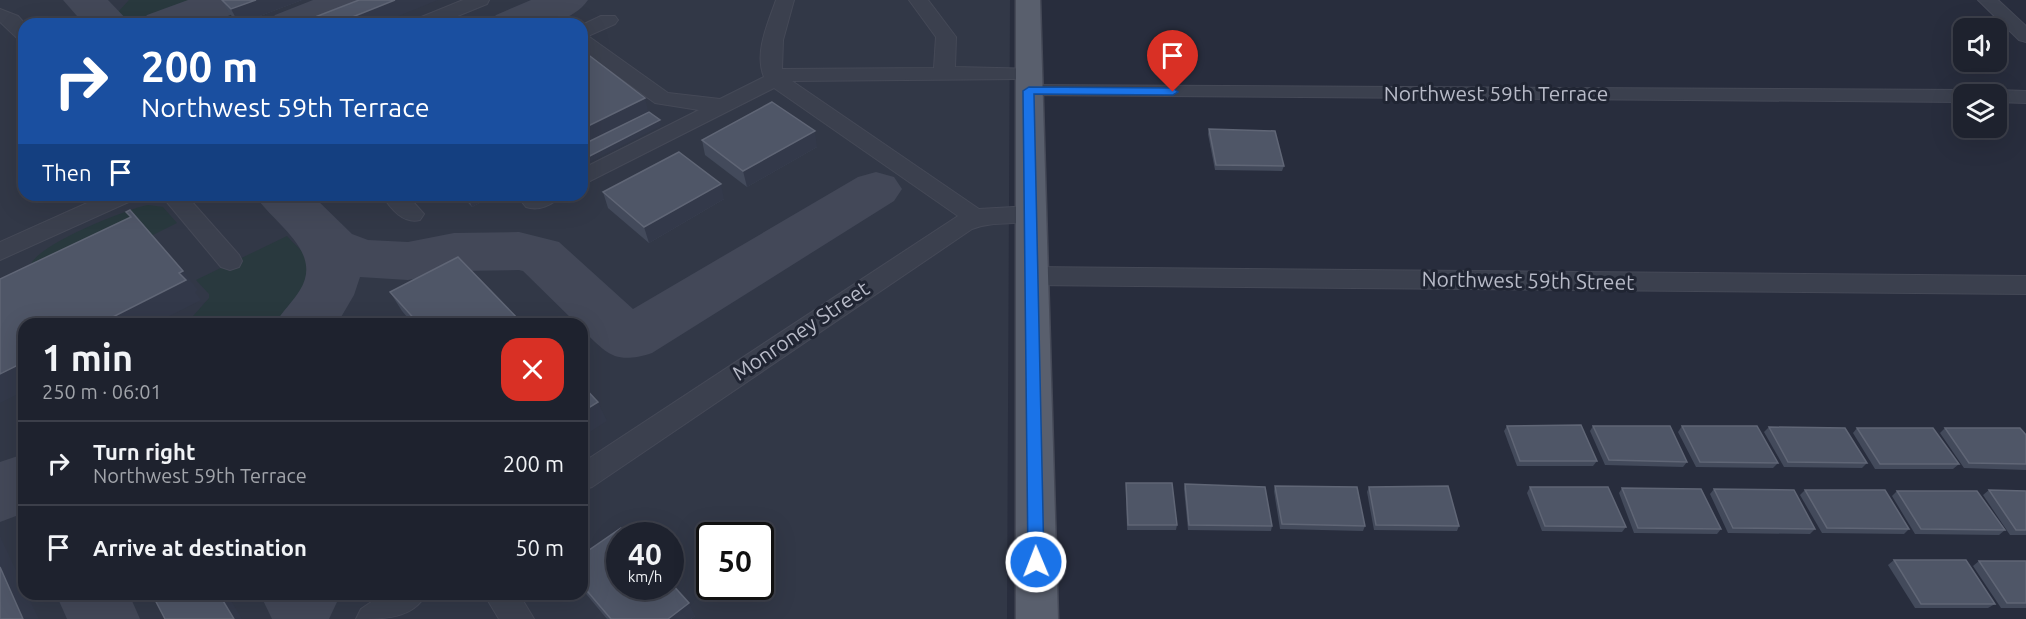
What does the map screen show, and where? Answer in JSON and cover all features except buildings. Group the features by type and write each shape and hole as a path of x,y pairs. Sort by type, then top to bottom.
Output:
{"main road":[{"path":"1028,0 1037,619"}],"street":[{"path":"436,18 480,0"},
{"path":"785,0 771,52 770,64 775,79 975,217"},
{"path":"918,0 946,37 944,74"},
{"path":"1987,0 2026,36"},
{"path":"0,15 11,20 18,28"},
{"path":"588,29 608,20"},
{"path":"588,45 662,99 721,106"},
{"name":"Northwest 59th Terrace","path":"588,174 775,79 793,74 944,74 1029,82 1953,96"},
{"path":"2007,96 2026,97"},
{"path":"0,252 112,201"},
{"path":"178,201 230,261"},
{"path":"400,201 412,214"},
{"name":"Monroney Street","path":"588,474 951,231 975,217 992,214 1030,214"},
{"name":"Northwest 59th Street","path":"1031,276 2026,285"},
{"path":"372,619 401,600"},
{"path":"504,600 518,619"}],"shaded area":[{"path":"0,0 1010,0 1007,619 0,619"},
{"path":"129,0 212,0 167,18 127,18 118,12"},
{"path":"223,9 233,18 196,18"},
{"path":"148,205 163,207 177,223 151,236 31,264 38,256 66,237 103,220"},
{"path":"287,236 309,259 312,268 310,286 306,295 287,318 191,318 209,298 209,294 196,280"}],"taxiway":[{"path":"84,0 103,18"},
{"path":"178,18 228,0"},
{"path":"305,18 351,0"},
{"path":"525,18 567,0"},
{"path":"287,201 333,247 363,259 408,261 454,252 481,251 519,251 540,255 626,337 631,338 876,189"},
{"path":"309,318 320,305 331,284 333,262 324,239"},
{"path":"0,494 18,484"},
{"path":"94,600 104,619"}],"route":[{"path":"1036,562 1029,91 1173,92"}]}
